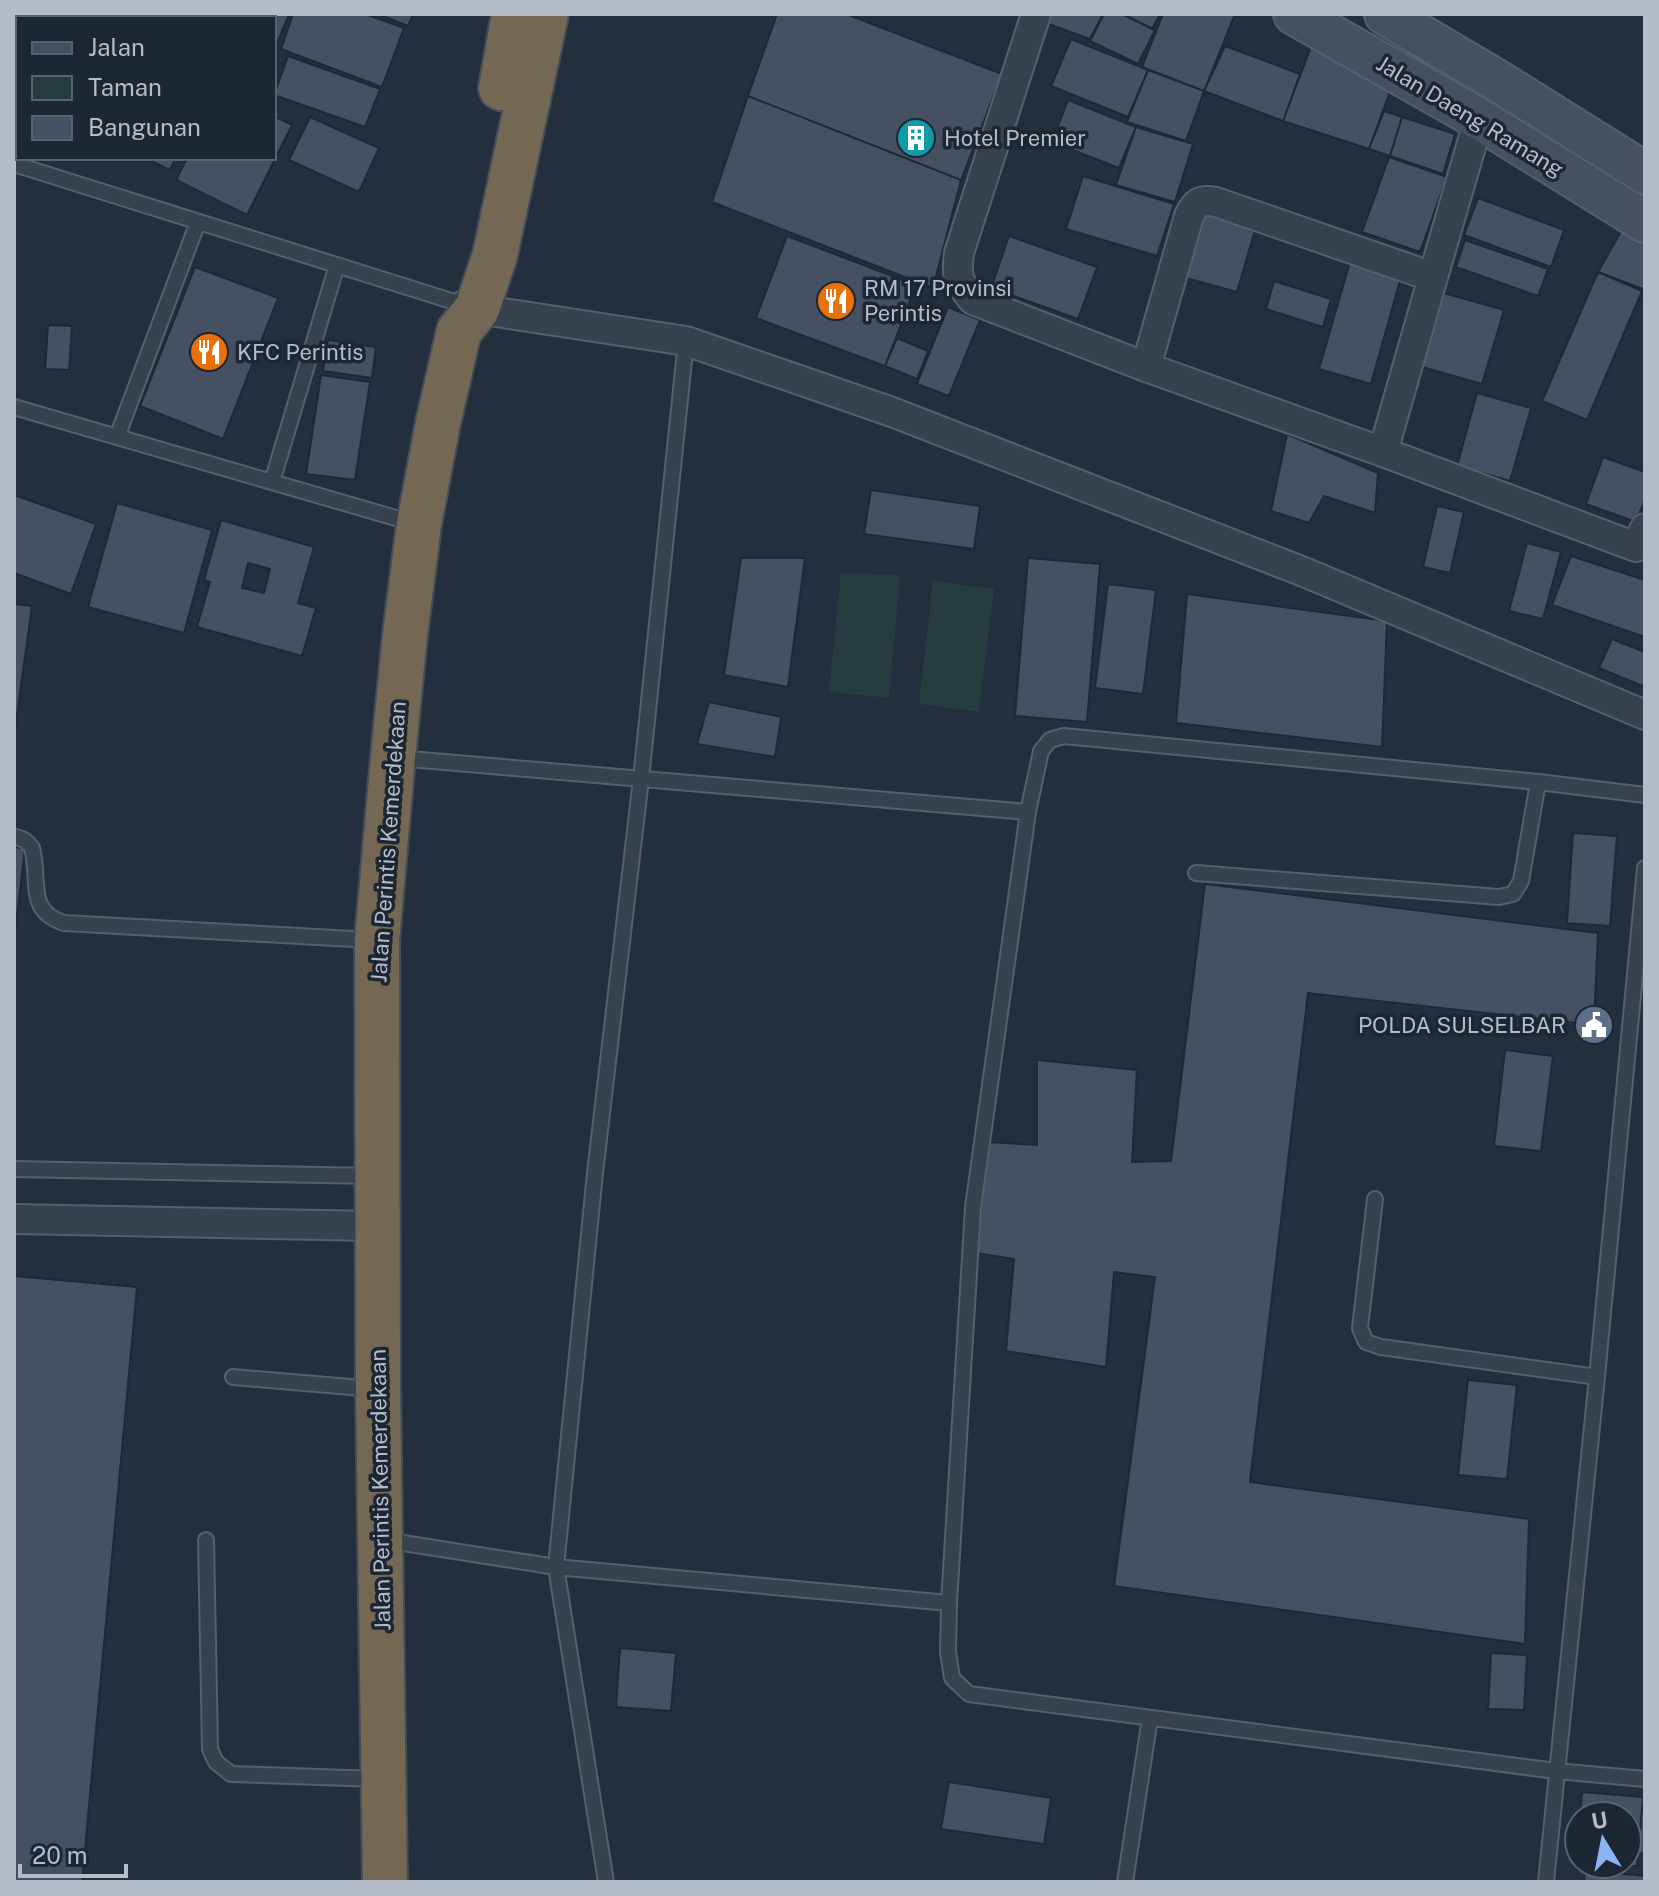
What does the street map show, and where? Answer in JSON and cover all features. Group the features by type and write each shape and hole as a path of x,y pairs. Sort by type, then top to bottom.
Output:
{"highway":[{"name":"Jalan Perintis Kemerdekaan","path":"466,315 468,276 514,14"},
{"name":"Jalan Perintis Kemerdekaan","path":"385,1882 378,1390 377,940 405,635 419,524 438,423 466,315 495,255 546,14"}],"main road":[{"name":"Jalan Daeng Ramang","path":"1294,14 1479,119 1645,222"},
{"path":"1358,50 1378,14"},
{"name":"Jalan Daeng Ramang","path":"1385,14 1645,173"}],"street":[{"path":"1036,14 959,253 956,272 961,286 973,300 1146,367 1642,542"},
{"path":"1383,452 1479,119"},
{"path":"1146,367 1189,216 1195,205 1205,200 1433,277"},
{"path":"466,315 686,341 892,412 1289,566 1645,715"},
{"path":"14,1219 377,1226"}],"lane":[{"path":"14,164 337,265 466,315"},
{"path":"117,437 198,222"},
{"path":"272,482 337,265"},
{"path":"606,1882 556,1567 595,1173 641,779 686,341"},
{"path":"14,407 419,524"},
{"path":"1645,795 1064,736 1050,740 1041,751 1028,812 973,1207 948,1652 952,1678 969,1694 1556,1771 1645,1779"},
{"path":"393,757 1028,812"},
{"path":"1196,873 1499,897 1513,894 1521,881 1538,782"},
{"path":"14,837 28,842 32,848 42,910 51,919 64,923 377,940"},
{"path":"1546,1882 1645,868"},
{"path":"14,1169 377,1176"},
{"path":"1375,1199 1360,1328 1366,1342 1381,1347 1597,1377"},
{"path":"233,1377 378,1390"},
{"path":"206,1540 210,1749 216,1762 231,1774 383,1779"},
{"path":"380,1540 556,1567 949,1603"},
{"path":"1125,1882 1150,1718"}],"green space":[{"path":"841,573 900,575 889,698 829,692"},
{"path":"933,581 994,589 979,712 919,704"}],"building":[{"path":"14,14 21,14 25,16 16,16 14,94"},
{"path":"289,14 276,46 276,16 188,16"},
{"path":"293,14 365,14 404,28 382,87 281,49"},
{"path":"378,14 413,14 408,26"},
{"name":"Hotel Premier","path":"777,14 846,14 1002,74 961,180 748,96"},
{"path":"1046,14 1103,14 1090,39 1043,22"},
{"path":"1104,14 1122,14 1155,30 1138,64 1090,41"},
{"path":"1123,14 1160,14 1152,29"},
{"path":"1163,14 1235,14 1204,91 1142,67"},
{"path":"1071,39 1148,70 1128,117 1051,86"},
{"path":"1312,44 1396,75 1369,149 1283,121"},
{"path":"1225,46 1300,74 1283,121 1204,91"},
{"path":"288,56 380,89 365,127 276,96"},
{"path":"1148,70 1204,91 1186,141 1127,122"},
{"path":"748,96 961,180 933,288 712,202"},
{"path":"1068,100 1136,127 1119,168 1052,142"},
{"path":"1384,111 1402,117 1390,156 1369,149"},
{"path":"276,117 292,125 276,157"},
{"path":"310,117 379,148 359,192 289,160"},
{"path":"1402,117 1455,134 1443,174 1390,156"},
{"path":"1136,127 1193,144 1175,202 1116,185"},
{"path":"1389,157 1447,177 1420,252 1362,232"},
{"path":"149,160 175,160 170,170"},
{"path":"186,160 274,160 247,215 176,180"},
{"path":"1083,176 1174,204 1157,256 1066,229"},
{"path":"1478,198 1564,230 1551,267 1464,235"},
{"path":"1203,205 1258,220 1237,292 1182,277"},
{"path":"1627,221 1645,231 1643,289 1598,272"},
{"name":"RM 17 Provinsi Perintis","path":"787,236 916,285 885,366 756,318"},
{"path":"1009,236 1097,267 1078,319 991,288"},
{"path":"1465,240 1548,269 1538,296 1456,267"},
{"path":"1352,255 1403,270 1371,384 1319,369"},
{"name":"KFC Perintis","path":"195,267 278,298 223,439 140,406"},
{"path":"1598,272 1642,291 1587,420 1542,401"},
{"path":"1274,281 1331,299 1323,327 1266,309"},
{"path":"1444,293 1504,310 1482,384 1422,367"},
{"path":"948,307 980,320 949,396 917,384"},
{"path":"48,325 72,326 69,370 45,369"},
{"path":"897,338 928,351 917,379 885,366"},
{"path":"328,340 376,347 372,378 323,371"},
{"path":"321,375 370,382 355,480 306,474"},
{"path":"1477,393 1531,408 1510,481 1457,466"},
{"path":"1287,434 1378,473 1375,513 1324,496 1309,523 1271,511"},
{"path":"1603,457 1645,472 1645,499 1636,522 1586,504"},
{"path":"871,490 980,506 974,549 864,534"},
{"path":"14,495 96,524 71,594 14,573"},
{"path":"117,503 212,530 184,633 88,607"},
{"path":"1437,506 1464,512 1450,573 1423,567"},
{"path":"221,520 314,547 298,603 316,608 302,656 197,627 210,582 204,580","holes":["248,563 270,569 264,593 242,588"]},
{"path":"1527,543 1561,552 1543,619 1509,611"},
{"path":"1571,556 1645,580 1645,637 1552,605"},
{"path":"741,558 805,558 788,687 724,675"},
{"path":"1028,558 1100,564 1087,722 1015,716"},
{"path":"1108,584 1156,590 1143,694 1095,688"},
{"path":"1187,594 1387,621 1382,747 1176,723"},
{"path":"14,604 32,606 14,737"},
{"path":"1612,639 1645,652 1645,687 1599,668"},
{"path":"709,702 781,717 775,757 697,744"},
{"path":"1573,833 1617,836 1610,926 1567,923"},
{"path":"14,847 25,848 14,941"},
{"path":"1205,884 1598,933 1594,1025 1308,993 1250,1482 1529,1519 1525,1644 1114,1586 1155,1277 1114,1272 1106,1367 1006,1351 1014,1259 976,1253 987,1142 1037,1145 1037,1060 1137,1070 1132,1162 1171,1161"},
{"path":"1505,1050 1553,1056 1541,1151 1494,1146"},
{"path":"14,1276 137,1287 82,1882 14,1882"},
{"path":"1468,1380 1517,1385 1507,1479 1458,1475"},
{"path":"620,1648 676,1653 671,1711 616,1707"},
{"path":"1491,1653 1527,1655 1524,1710 1488,1709"},
{"path":"949,1782 1051,1798 1044,1844 941,1829"},
{"path":"1582,1792 1643,1797 1643,1800 1581,1800"},
{"path":"1645,1797 1645,1854 1643,1854"},
{"path":"1645,1876 1645,1882 1584,1882 1643,1880"}],"place":[{"name":"Hotel Premier","path":"916,138"},
{"name":"RM 17 Provinsi Perintis","path":"836,301"},
{"name":"KFC Perintis","path":"209,352"},
{"name":"POLDA SULSELBAR","path":"1594,1025"}]}
